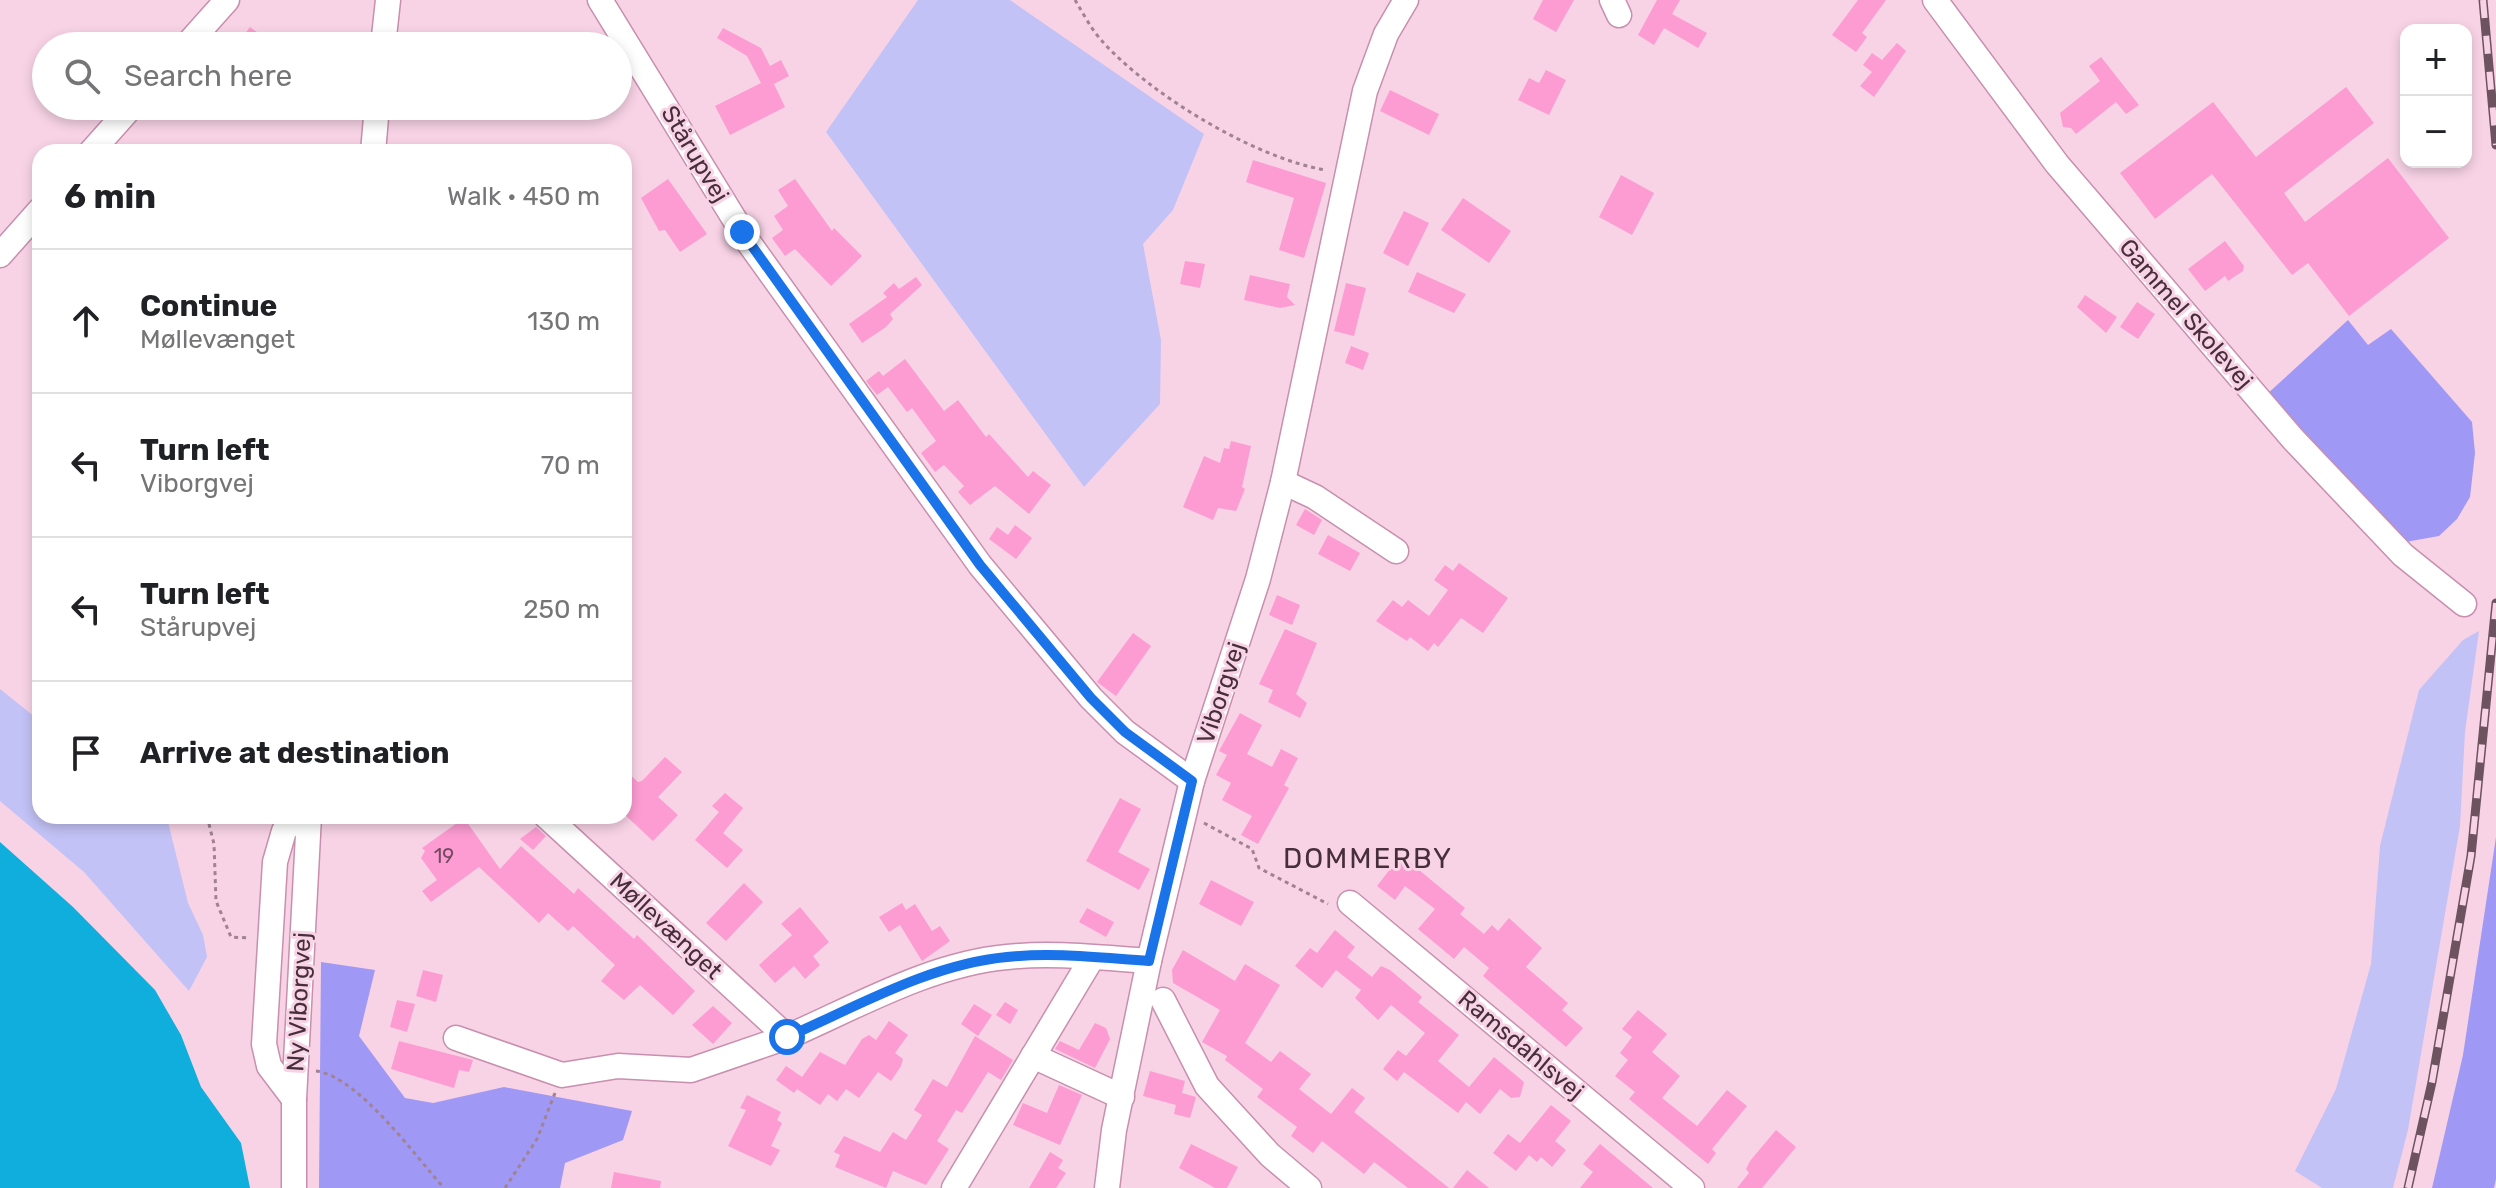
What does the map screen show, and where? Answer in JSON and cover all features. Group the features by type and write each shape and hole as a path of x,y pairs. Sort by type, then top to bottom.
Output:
{"street":[{"path":"198,32 227,0"},
{"path":"385,32 388,0"},
{"name":"Stårupvej","path":"600,0 620,32"},
{"name":"Viborgvej","path":"1107,1188 1149,961 1192,781 1258,579 1283,482 1365,91 1386,34 1406,0"},
{"name":"Gammel Skolevej","path":"1935,0 2057,164 2293,439 2403,555 2464,604"},
{"name":"Stårupvej","path":"632,52 749,243 980,565 1091,698 1125,732 1192,781"},
{"path":"98,144 120,120"},
{"path":"374,144 376,120"},
{"path":"0,255 32,219"},
{"path":"1283,482 1315,497 1396,551"},
{"path":"290,824 284,831 275,862 264,1044 269,1066 294,1099"},
{"name":"Ny Viborgvej","path":"294,1188 294,1099 309,824"},
{"name":"Møllevænget","path":"555,824 787,1037"},
{"name":"Ramsdahlsvej","path":"1350,903 1692,1188"},
{"path":"456,1038 562,1075 618,1066 691,1070 787,1037 948,968 1005,957 1149,961"},
{"path":"954,1188 1092,958"},
{"path":"1163,1000 1207,1086 1270,1155 1309,1188"},
{"path":"1033,1056 1122,1097"}],"path":[{"path":"1075,0 1101,40 1148,83 1235,138 1298,166 1347,174"},
{"path":"1185,812 1252,849 1259,868 1333,907 1350,903"},
{"path":"209,824 214,844 216,901 231,937 269,939"},
{"path":"296,1068 326,1072 353,1089 444,1188"},
{"path":"505,1188 537,1139 562,1075"}],"shaded area":[{"path":"918,0 1010,0 1204,134 1173,210 1143,244 1161,340 1160,404 1084,487 826,132"},
{"path":"2348,320 2368,345 2391,329 2472,422 2475,453 2470,497 2457,519 2439,536 2400,543 2266,395"},
{"path":"2479,631 2465,732 2460,826 2408,1130 2393,1188 2322,1188 2295,1171 2336,1089 2371,964 2380,846 2419,690 2463,640"},
{"path":"0,689 32,715 32,824 168,824 188,903 203,935 207,957 189,991 84,872 0,801"},
{"path":"2496,837 2496,1179 2494,1188 2432,1188 2463,1055"},
{"path":"0,842 73,907 155,990 181,1035 201,1087 241,1143 250,1188 0,1188"},
{"path":"321,962 375,970 359,1036 405,1098 433,1103 504,1087 632,1111 623,1140 565,1163 560,1188 319,1188"}],"building":[{"path":"1543,0 1574,0 1556,32 1533,19"},
{"path":"1657,0 1680,0 1672,14 1707,33 1698,48 1664,28 1654,45 1638,35"},
{"path":"1858,0 1886,0 1862,33 1867,37 1856,52 1832,35"},
{"path":"723,28 761,48 770,66 781,60 789,76 774,84 785,107 730,135 715,106 761,83 747,56 717,38"},
{"path":"1897,43 1906,51 1874,97 1860,86 1872,72 1863,65 1872,53 1882,60"},
{"path":"2101,57 2139,105 2126,114 2116,102 2076,134 2071,128 2063,127 2060,113 2100,81 2089,66"},
{"path":"1546,70 1566,80 1549,115 1518,100 1529,78 1539,83"},
{"path":"2346,87 2374,123 2284,193 2305,222 2388,158 2449,238 2349,316 2308,263 2292,275 2212,174 2155,219 2120,173 2213,102 2256,157"},
{"path":"1390,90 1439,114 1429,135 1380,111"},
{"path":"1253,160 1326,183 1304,258 1279,250 1294,198 1246,182"},
{"path":"1621,175 1654,193 1632,235 1599,217"},
{"path":"668,179 707,234 680,252 665,230 659,231 641,198"},
{"path":"795,179 832,231 834,228 862,256 831,286 795,249 785,256 772,238 783,230 774,216 788,206 778,190"},
{"path":"1463,198 1511,231 1489,263 1441,230"},
{"path":"1404,211 1429,223 1408,266 1383,253"},
{"path":"2225,241 2244,266 2243,271 2228,281 2225,276 2205,291 2188,269"},
{"path":"1185,261 1205,264 1200,288 1180,284"},
{"path":"1417,272 1466,294 1454,313 1408,292"},
{"path":"1250,275 1290,284 1287,297 1295,305 1280,308 1244,300"},
{"path":"916,277 922,285 890,314 893,319 886,327 862,343 849,324 887,297 883,293 894,283 899,289"},
{"path":"1346,283 1366,288 1354,336 1334,331"},
{"path":"2085,295 2117,317 2106,333 2077,307"},
{"path":"2137,302 2155,314 2138,339 2120,327"},
{"path":"1351,346 1369,353 1363,370 1345,363"},
{"path":"905,359 944,411 958,400 986,437 989,434 1028,477 1033,471 1051,485 1029,514 995,486 970,505 958,492 964,486 944,465 935,472 921,453 936,441 912,408 907,412 888,387 877,395 866,381 879,371 883,376"},
{"path":"1231,441 1251,446 1242,487 1245,489 1236,511 1218,508 1213,520 1183,507 1204,456 1220,463 1224,448 1229,449"},
{"path":"1305,509 1322,520 1314,535 1296,525"},
{"path":"1015,525 1032,538 1016,559 989,539 997,527 1008,535"},
{"path":"1328,535 1360,553 1350,571 1318,554"},
{"path":"1459,563 1508,598 1483,633 1461,618 1438,647 1434,643 1428,651 1410,637 1407,641 1376,621 1393,600 1402,607 1408,600 1429,616 1448,590 1434,580 1445,565 1453,571"},
{"path":"1277,595 1300,605 1292,625 1269,615"},
{"path":"1285,629 1317,643 1296,694 1307,703 1300,718 1268,702 1273,690 1259,684"},
{"path":"1133,633 1151,646 1116,696 1097,682"},
{"path":"1240,713 1262,725 1247,754 1272,767 1281,749 1298,758 1284,785 1289,788 1258,844 1241,835 1252,816 1222,800 1231,783 1216,775 1227,755 1219,751"},
{"path":"665,757 682,772 658,797 678,815 653,841 632,821 632,776 638,782"},
{"path":"725,793 743,808 723,833 743,850 727,868 695,840 719,812 712,806"},
{"path":"1120,798 1141,809 1118,852 1150,869 1139,890 1086,861"},
{"path":"456,824 468,824 500,869 521,846 574,894 578,888 634,939 637,935 695,991 673,1015 640,985 624,1000 601,981 615,965 573,926 568,931 548,913 539,923 479,867 431,902 422,891 437,880 421,858 425,851 422,848"},
{"path":"536,827 546,836 533,850 520,839"},
{"path":"1401,855 1465,908 1460,914 1484,934 1492,925 1498,931 1509,918 1542,948 1526,967 1568,1003 1562,1010 1583,1028 1566,1047 1483,976 1489,968 1464,947 1454,959 1418,929 1435,909 1405,886 1395,900 1377,886"},
{"path":"1211,880 1254,902 1241,926 1199,904"},
{"path":"744,883 763,902 726,941 706,923"},
{"path":"902,903 906,910 915,904 932,931 940,926 950,941 922,961 900,925 889,932 879,917"},
{"path":"800,907 829,942 813,956 820,965 805,979 794,966 775,983 759,965 792,935 781,924"},
{"path":"1087,908 1114,922 1106,937 1079,922"},
{"path":"1335,930 1355,947 1347,957 1372,977 1381,966 1390,970 1422,997 1418,1002 1459,1035 1438,1061 1469,1087 1494,1057 1524,1082 1520,1097 1511,1098 1500,1089 1480,1114 1466,1102 1458,1113 1404,1072 1397,1081 1383,1069 1398,1050 1406,1056 1425,1033 1391,1005 1378,1020 1355,998 1361,990 1336,970 1322,988 1295,966 1310,948 1317,953"},
{"path":"1183,950 1235,981 1245,964 1280,985 1245,1043 1271,1062 1280,1051 1311,1074 1299,1089 1331,1114 1352,1088 1365,1098 1354,1112 1449,1188 1408,1188 1374,1162 1364,1174 1322,1141 1313,1153 1291,1136 1297,1127 1257,1097 1263,1089 1225,1060 1227,1056 1202,1042 1220,1010 1173,983 1172,970"},
{"path":"423,970 443,975 436,1002 416,996"},
{"path":"397,1000 415,1004 407,1032 390,1027"},
{"path":"1005,1002 1018,1010 1010,1024 996,1015"},
{"path":"974,1004 992,1015 978,1036 961,1024"},
{"path":"713,1006 732,1023 713,1044 692,1025"},
{"path":"1638,1010 1667,1034 1652,1052 1680,1076 1662,1098 1697,1126 1727,1090 1747,1106 1712,1149 1716,1153 1708,1164 1629,1099 1635,1092 1615,1076 1628,1060 1620,1053 1632,1037 1622,1029"},
{"path":"889,1021 908,1035 895,1053 903,1059 901,1066 891,1081 878,1072 859,1098 846,1089 837,1101 828,1094 820,1105 797,1089 794,1093 776,1080 786,1066 802,1077 820,1052 845,1065 862,1039 869,1035 876,1040"},
{"path":"1095,1023 1106,1028 1110,1039 1095,1068 1055,1049 1060,1041 1079,1050"},
{"path":"975,1036 1013,1060 1001,1080 988,1072 962,1113 956,1110 937,1141 949,1149 926,1185 893,1171 886,1188 835,1167 840,1155 834,1152 844,1136 880,1152 893,1132 906,1140 922,1115 914,1110 933,1079 947,1087"},
{"path":"399,1041 473,1060 469,1072 459,1070 454,1088 391,1069"},
{"path":"1150,1071 1185,1081 1182,1093 1196,1097 1190,1118 1174,1114 1176,1105 1143,1096"},
{"path":"1059,1085 1082,1095 1060,1145 1013,1125 1023,1103 1047,1113"},
{"path":"747,1095 781,1112 777,1120 782,1123 771,1146 780,1150 771,1166 728,1146 746,1110 740,1108"},
{"path":"1551,1105 1571,1121 1555,1141 1566,1150 1552,1167 1541,1157 1537,1162 1529,1155 1516,1171 1493,1153 1508,1134 1520,1143"},
{"path":"1776,1130 1796,1147 1762,1188 1737,1188 1749,1173 1746,1169 1750,1161"},
{"path":"1191,1144 1238,1167 1227,1188 1215,1188 1179,1168"},
{"path":"1600,1144 1653,1188 1580,1188 1593,1172 1583,1164"},
{"path":"1050,1152 1063,1160 1058,1168 1066,1173 1056,1188 1029,1188"},
{"path":"1467,1170 1489,1188 1453,1188"},
{"path":"614,1172 661,1181 660,1188 611,1188"}],"railway":[{"path":"2483,0 2496,145"},
{"path":"2408,1188 2432,1082 2471,856 2496,603"}],"district":[{"name":"DOMMERBY","path":"1368,858"}],"route":[{"path":"742,232 980,565 1091,698 1125,732 1192,781 1149,961 1046,955 1005,957 948,968 787,1037"}]}
